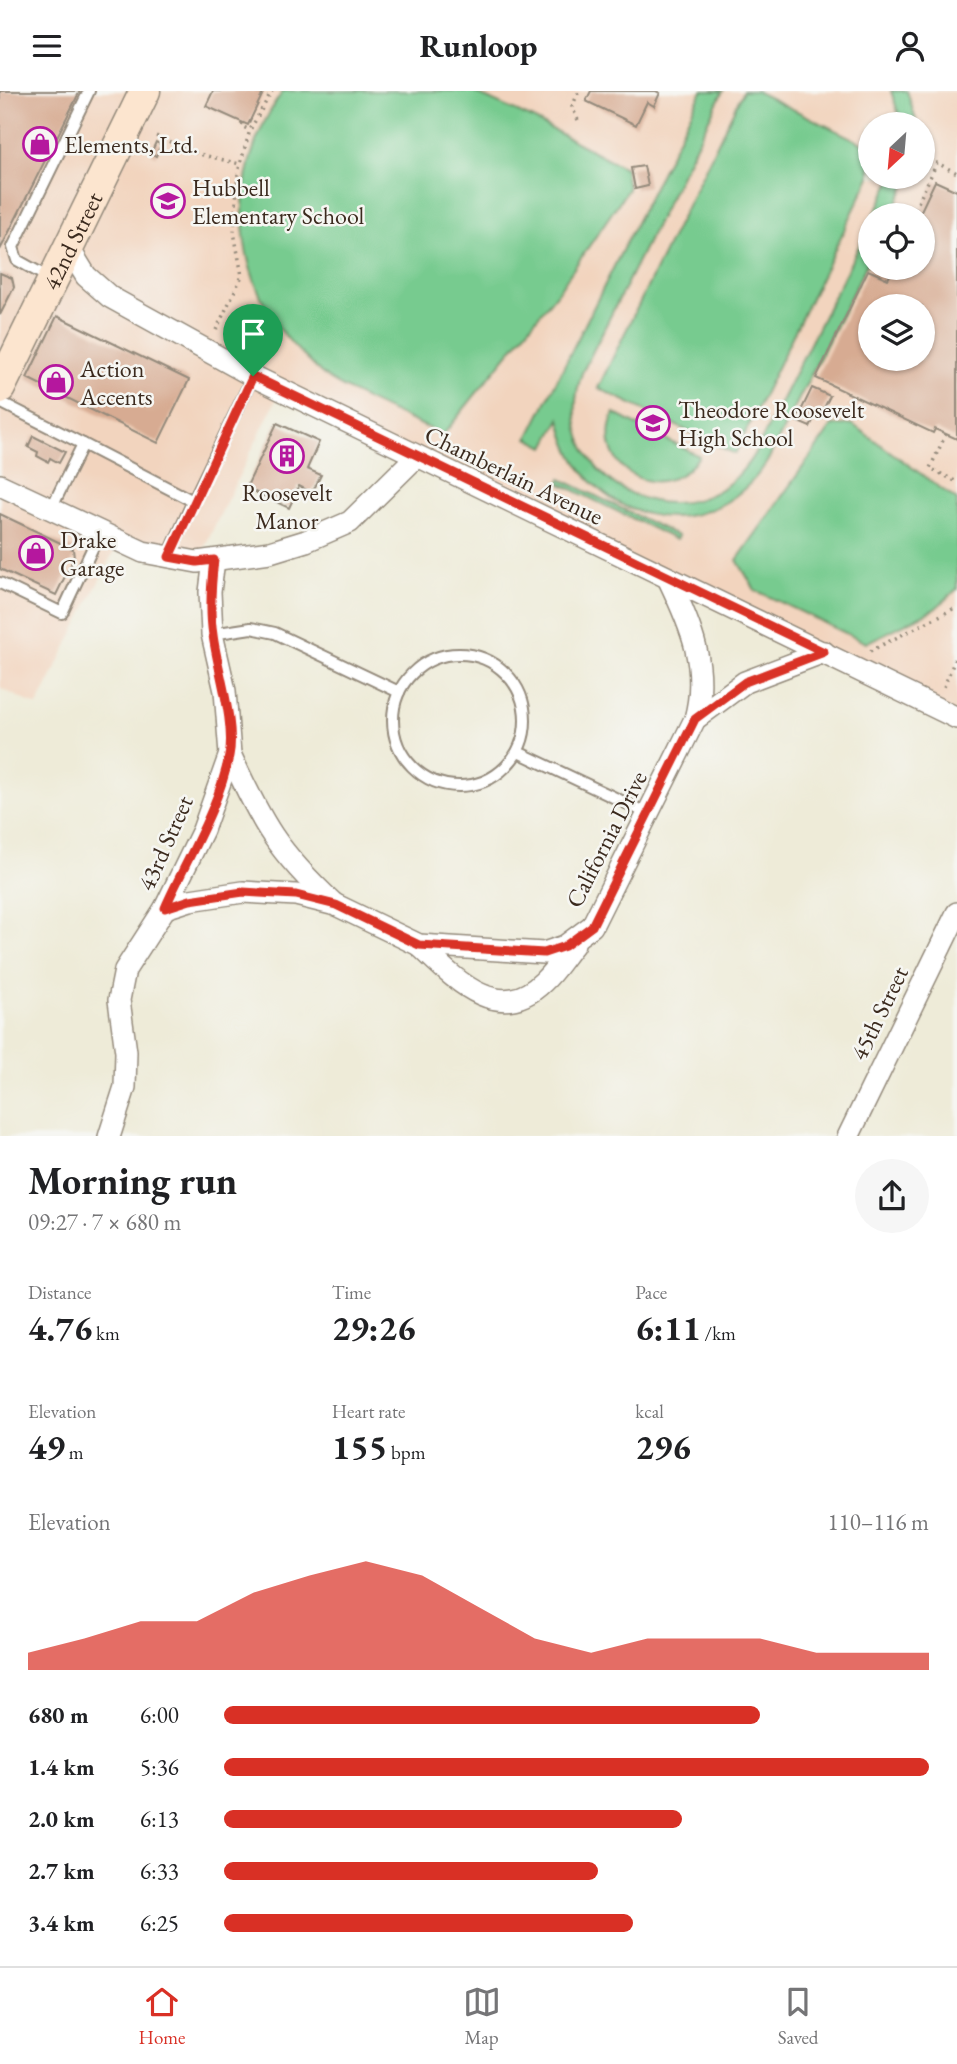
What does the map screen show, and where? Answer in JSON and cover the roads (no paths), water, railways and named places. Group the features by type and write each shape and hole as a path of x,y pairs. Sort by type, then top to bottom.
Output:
{"street":[{"name":"42nd Street","path":"1,385 70,250 139,93"},
{"name":"Chamberlain Avenue","path":"70,250 86,276 110,297 253,376 669,580 957,717"},
{"path":"0,485 143,552 197,562 270,552 350,522 417,456"},
{"name":"43rd Street","path":"109,1136 125,1087 126,1052 119,1000 125,970 165,908 203,830 230,754 225,691 212,634 210,592 214,560"},
{"name":"California Drive","path":"165,908 190,900 243,892 296,895 336,905 419,945 544,953 565,946 580,937 592,926 649,814 695,719 700,700 701,672 697,644 669,580"},
{"name":"California Drive","path":"695,719 745,682 824,652"},
{"name":"California Drive","path":"230,754 260,820 276,844 294,866 336,905"},
{"name":"45th Street","path":"848,1136 957,913"},
{"path":"419,945 474,993 498,1000 522,996 542,983 580,937"}],"lane":[{"path":"54,280 17,260 13,247 89,91"},
{"path":"169,557 253,376"},
{"path":"1,385 83,444 193,501"},
{"path":"51,509 83,444"},
{"path":"0,583 62,613 100,532"},
{"path":"212,634 251,628 275,633 399,692"},
{"path":"454,654 474,656 494,664 510,678 521,697 526,719 518,751 496,776 469,786 448,786 428,779 412,768 400,752 394,733 393,714 399,692 408,678 434,659 454,654"},
{"path":"518,751 649,814"}],"place":[{"name":"Elements, Ltd.","path":"40,144"},
{"name":"Hubbell Elementary School","path":"168,201"},
{"name":"Action Accents","path":"56,382"},
{"name":"Theodore Roosevelt High School","path":"653,423"},
{"name":"Roosevelt Manor","path":"287,456"},
{"name":"Drake Garage","path":"36,553"}]}
